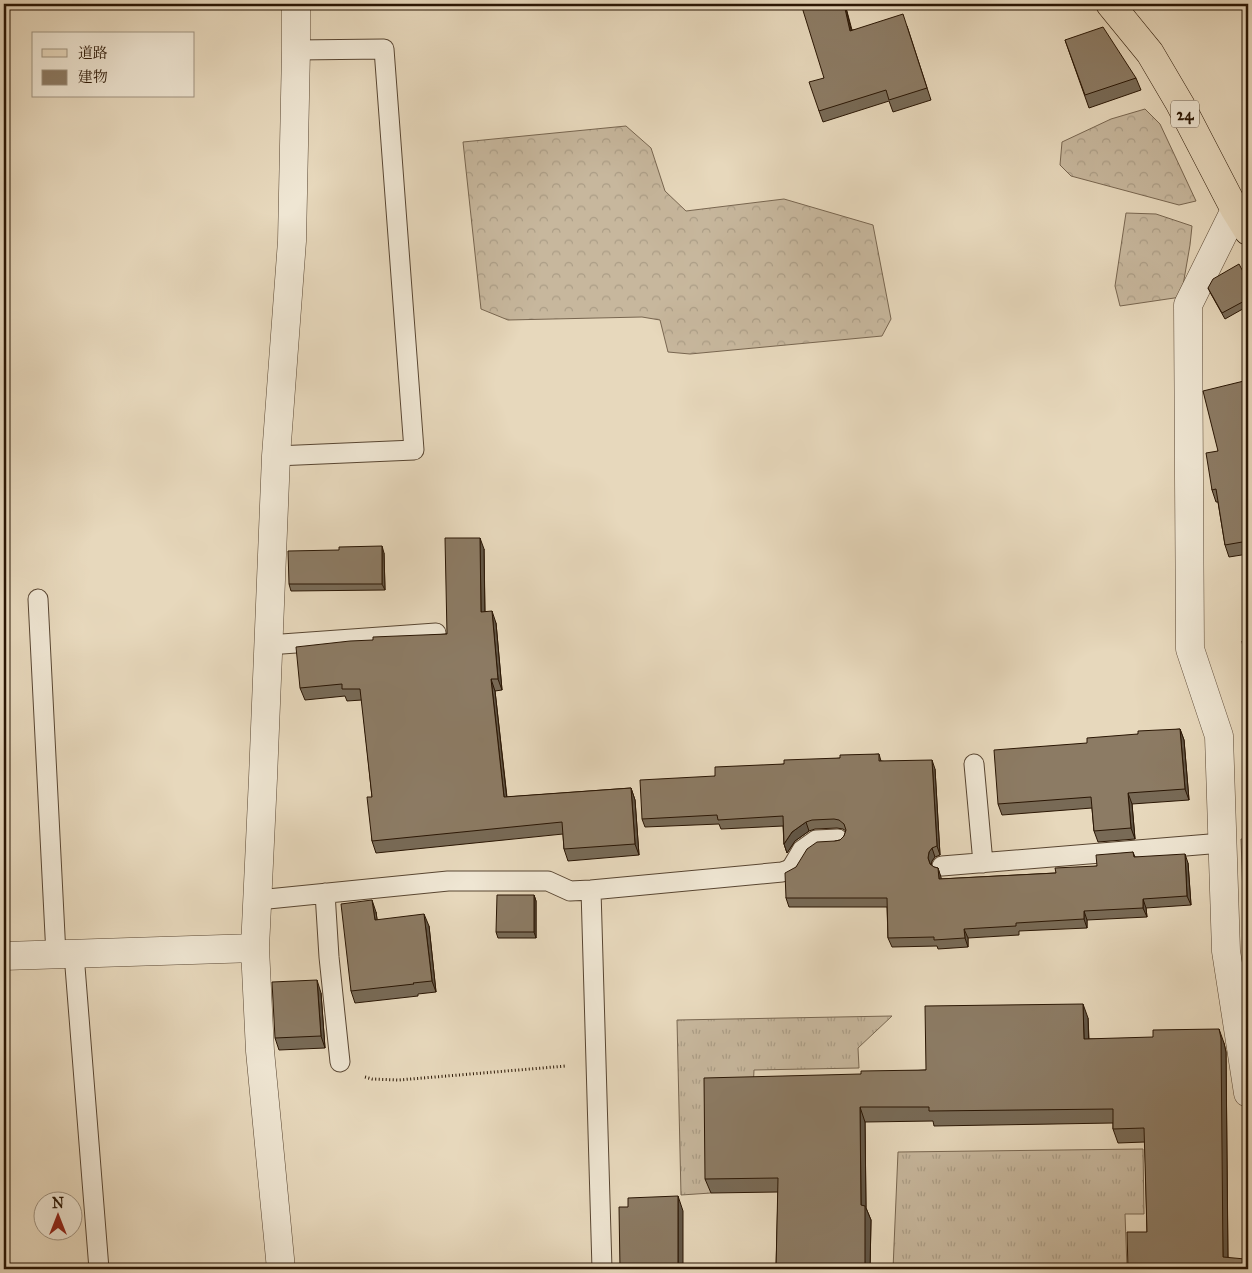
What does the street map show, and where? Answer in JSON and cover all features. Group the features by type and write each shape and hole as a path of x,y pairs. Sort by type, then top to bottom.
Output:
{"main road":[{"name":"24","path":"1110,4 1150,53 1180,104 1242,221"}],"street":[{"path":"281,1269 260,1051 255,948 276,456 292,241 296,4"},
{"path":"1242,221 1188,304 1190,649 1219,736 1226,951 1248,1094"},
{"path":"4,956 255,948"}],"lane":[{"path":"276,456 414,450 384,49 296,50"},
{"path":"38,599 65,954 99,1269"},
{"path":"268,644 436,633"},
{"path":"974,764 983,863"},
{"path":"258,900 457,881 548,881 570,891 782,872 792,867 802,850 816,840 838,839"},
{"path":"942,866 1222,843"},
{"path":"591,890 602,1269"},
{"path":"325,893 329,957 340,1062"}],"path":[{"path":"340,1062 350,1073 372,1079 399,1080 596,1063"}],"green space":[{"path":"1145,109 1160,124 1196,201 1179,205 1071,176 1060,165 1062,142 1111,119"},
{"path":"626,126 651,148 665,191 686,211 784,199 873,225 891,319 882,336 690,354 668,352 660,320 642,317 508,320 481,309 463,142"},
{"path":"1126,213 1156,214 1192,226 1181,297 1120,306 1115,286"},
{"path":"1241,839 1248,839 1248,952 1245,952"},
{"path":"892,1016 858,1048 859,1068 754,1070 753,1091 711,1193 681,1195 677,1020"},
{"path":"1143,1149 1144,1214 1125,1214 1127,1269 893,1269 898,1152"}],"building":[{"path":"801,4 844,4 850,31 903,14 927,88 889,100 886,90 819,111 809,82 824,78"},
{"path":"1103,27 1136,78 1085,95 1065,40"},
{"path":"1239,264 1248,281 1248,299 1222,313 1208,288 1213,279"},
{"path":"1248,380 1248,541 1225,545 1216,489 1212,490 1206,453 1218,451 1203,391"},
{"path":"445,538 480,538 481,612 492,611 498,679 491,679 504,797 631,788 635,844 564,849 562,822 372,841 367,797 372,797 360,689 342,689 342,684 300,688 296,647 373,640 373,637 447,634"},
{"path":"382,546 382,584 289,584 288,551 339,550 339,547"},
{"path":"1248,631 1248,681 1242,641 1247,640 1245,632"},
{"path":"1180,729 1185,789 1128,793 1131,828 1094,831 1091,797 998,804 994,750 1087,743 1087,738 1138,734 1138,731"},
{"path":"879,754 879,761 932,760 937,846 929,852 928,858 930,864 938,868 939,879 1056,873 1055,868 1097,866 1096,855 1133,852 1134,857 1185,854 1187,896 1143,899 1143,908 1084,911 1084,919 1016,923 1016,926 964,929 965,938 934,940 934,937 888,938 887,898 786,898 785,873 796,867 807,849 817,842 840,840 846,830 844,824 839,820 812,820 806,822 792,832 784,844 783,816 718,820 717,815 642,819 640,780 715,776 715,767 784,764 784,760 840,758 840,755"},
{"path":"497,895 534,895 534,932 496,932"},
{"path":"372,900 375,920 424,914 432,981 351,991 341,904"},
{"path":"317,980 321,1036 275,1038 272,982"},
{"path":"1083,1004 1084,1039 1153,1037 1153,1030 1219,1029 1221,1038 1223,1257 1245,1259 1248,1239 1248,1269 1128,1269 1127,1232 1147,1232 1144,1128 1113,1129 1113,1109 929,1111 929,1107 860,1107 861,1205 865,1206 865,1268 776,1269 778,1178 705,1179 704,1078 861,1074 861,1071 926,1070 925,1006"},
{"path":"678,1196 678,1265 680,1265 680,1269 620,1269 619,1207 628,1207 628,1198"}]}
